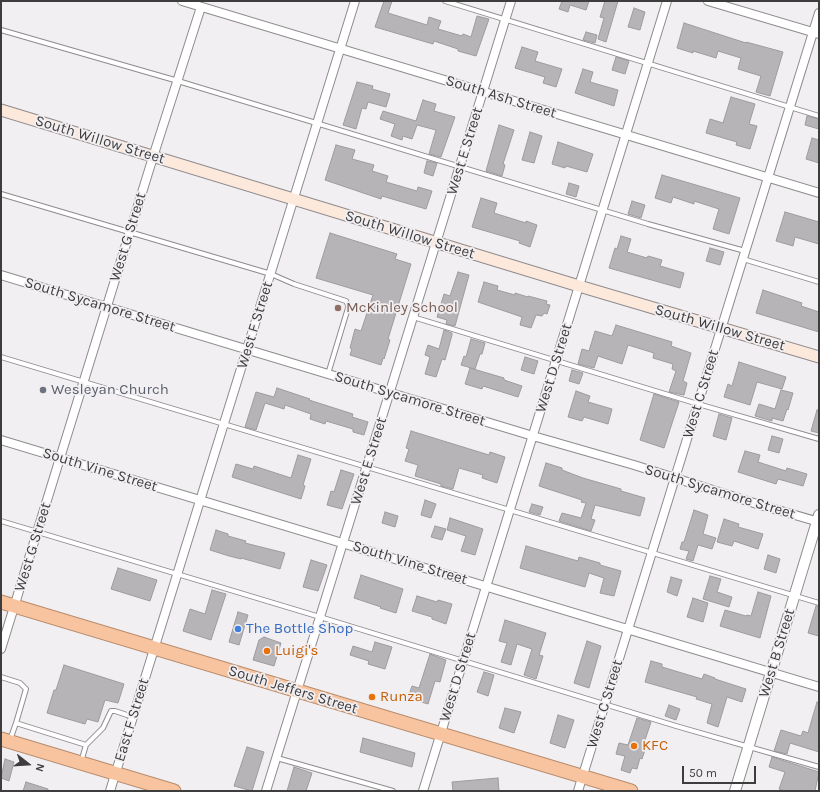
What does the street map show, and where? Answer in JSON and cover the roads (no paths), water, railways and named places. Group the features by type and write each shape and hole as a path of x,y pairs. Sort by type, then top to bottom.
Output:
{"highway":[{"name":"South Jeffers Street","path":"1,602 631,791"},
{"path":"5,740 174,791"}],"main road":[{"name":"South Willow Street","path":"1,110 436,243 819,357"}],"street":[{"name":"South Ash Street","path":"182,1 819,193"},
{"name":"West F Street","path":"154,648 355,1"},
{"name":"West E Street","path":"266,791 511,1"},
{"name":"West D Street","path":"423,791 667,1"},
{"path":"708,1 816,33"},
{"name":"West G Street","path":"1,649 200,7"},
{"name":"West C Street","path":"578,791 768,177 790,107 816,33 819,13"},
{"name":"South Sycamore Street","path":"1,275 532,436 818,519"},
{"name":"South Vine Street","path":"1,440 628,628 819,687"},
{"name":"West B Street","path":"735,791 818,519"},
{"name":"East F Street","path":"110,791 154,648"}],"lane":[{"path":"446,1 819,116"},
{"path":"1,30 178,80 602,211 745,251"},
{"path":"1,194 271,274 294,284 344,300 347,302 348,308 328,374"},
{"path":"743,259 819,282"},
{"path":"413,317 698,404 819,439"},
{"path":"1,357 819,603"},
{"path":"1,521 605,703 676,726 819,767"},
{"path":"1,677 20,683 25,686 26,689 16,723 5,740"},
{"path":"80,763 86,745 103,728 111,712 114,711 133,717"},
{"path":"16,723 86,745"},
{"path":"277,758 393,791"}],"place":[{"name":"McKinley School","path":"338,308"},
{"name":"Wesleyan Church","path":"43,390"},
{"name":"The Bottle Shop","path":"238,629"},
{"name":"Luigi's","path":"267,651"},
{"name":"Runza","path":"372,697"},
{"name":"KFC","path":"634,746"}]}
